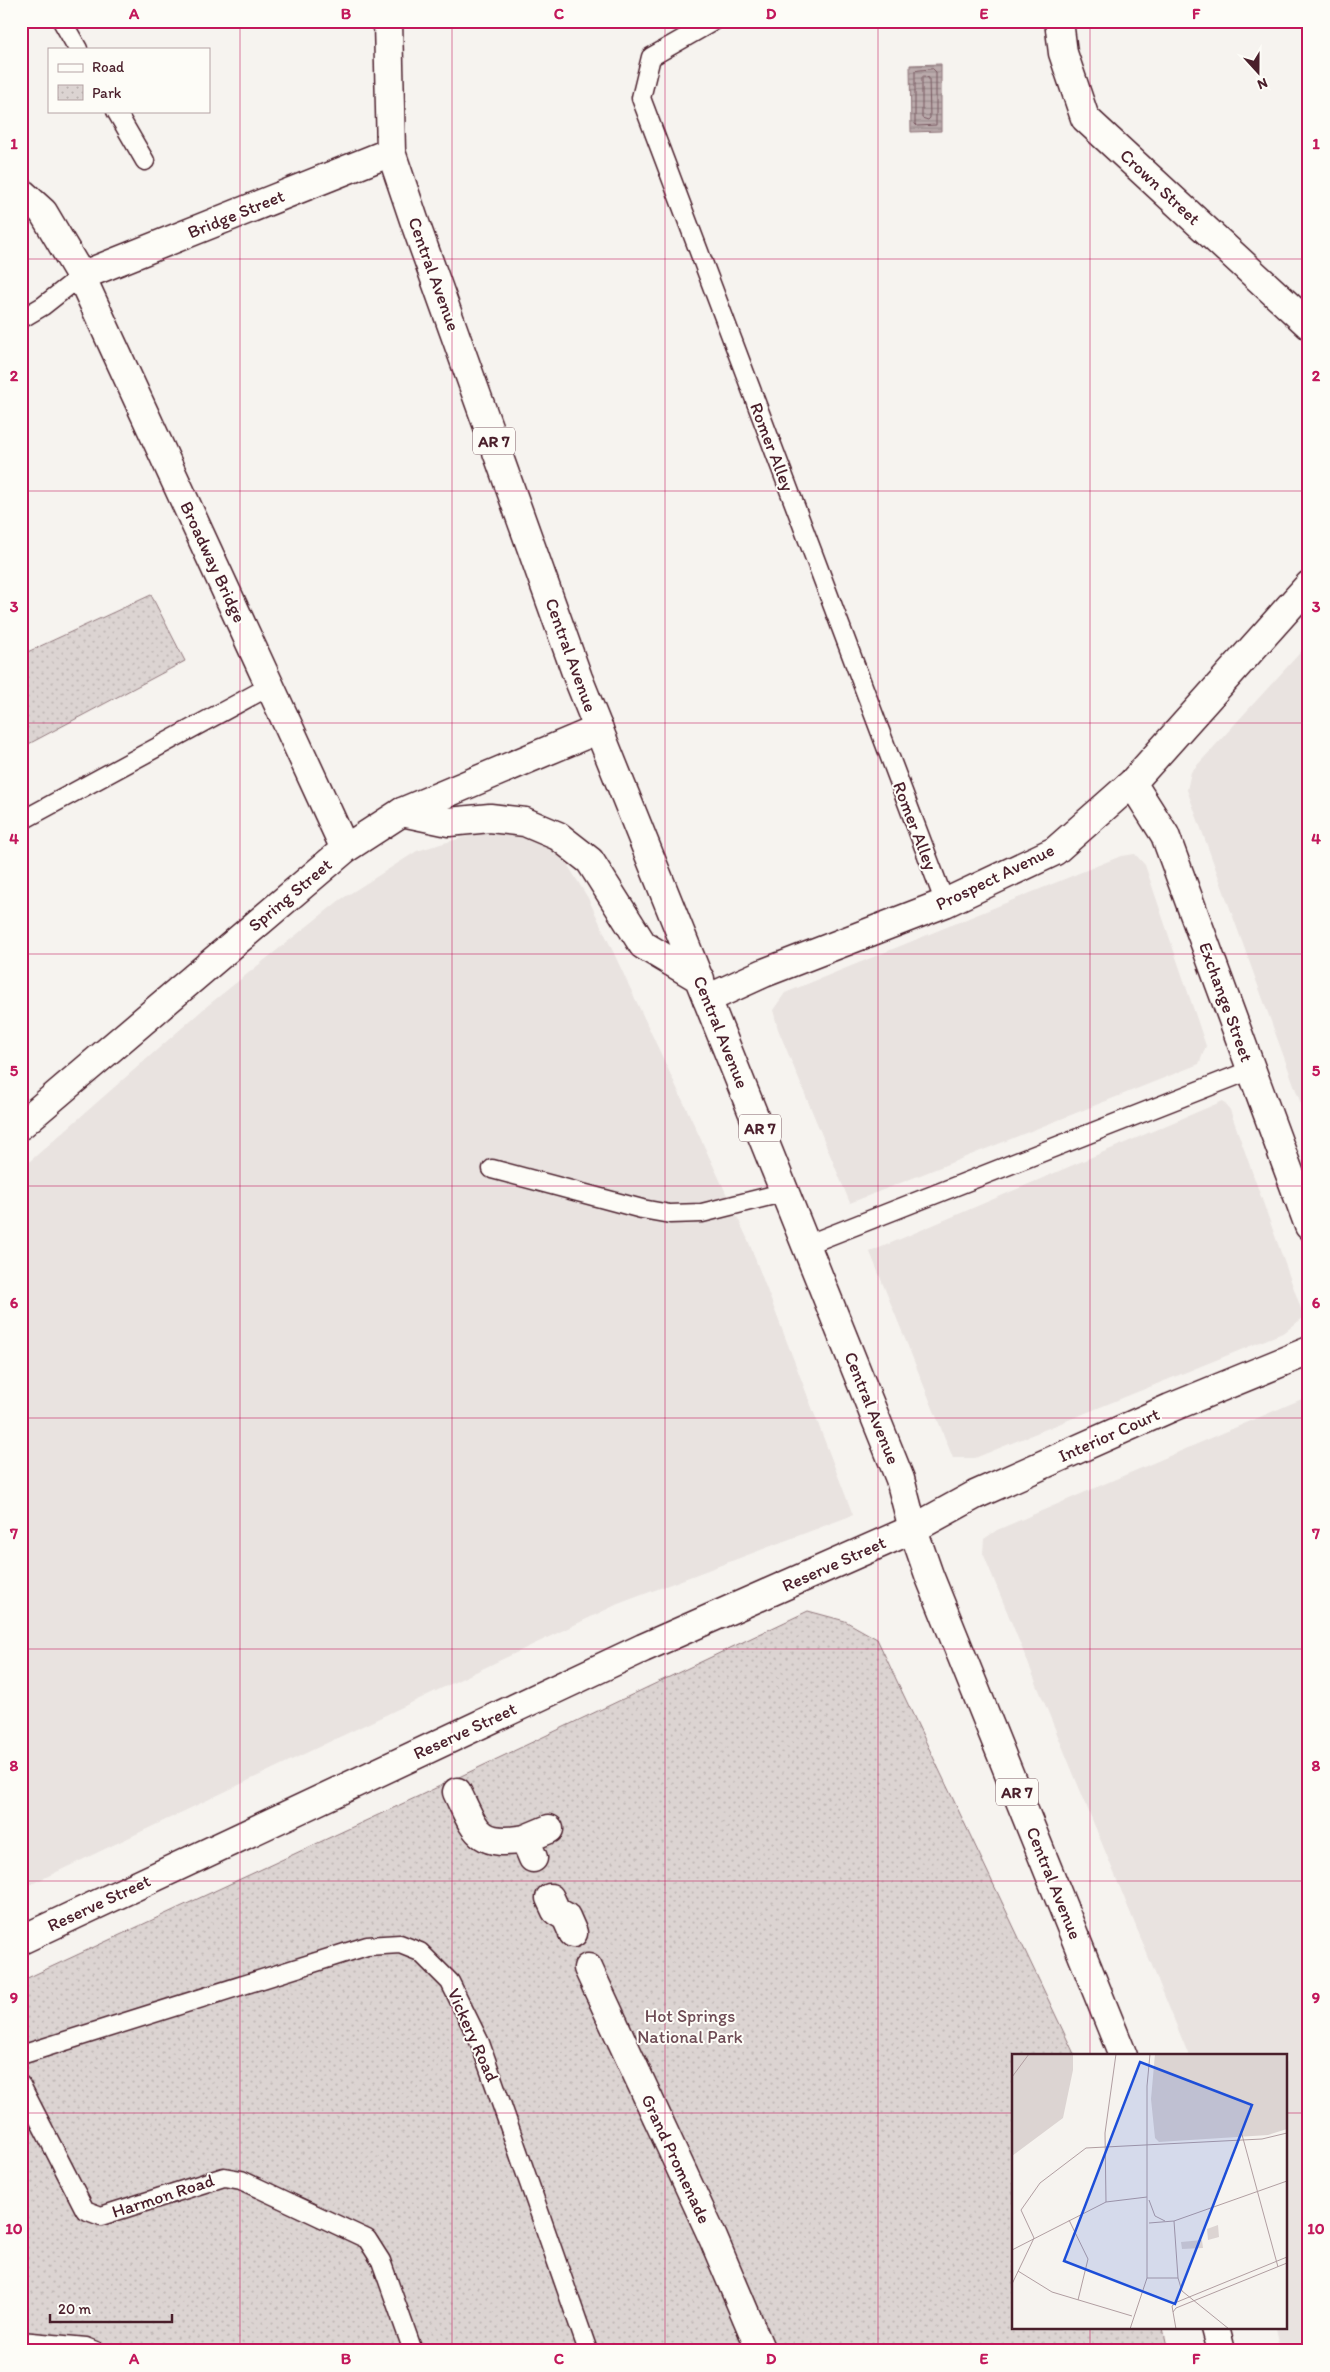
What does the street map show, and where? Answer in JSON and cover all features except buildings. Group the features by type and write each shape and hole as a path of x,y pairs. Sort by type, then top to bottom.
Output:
{"main road":[{"name":"Central Avenue","path":"388,21 391,152 578,678 900,1479 913,1529 929,1575 1122,2054"},
{"name":"Crown Street","path":"1059,21 1063,53 1085,118 1309,325"},
{"name":"Bridge Street","path":"80,276 391,152"},
{"name":"Broadway Bridge","path":"21,192 43,212 80,276 345,849"},
{"name":"Prospect Avenue","path":"703,989 764,973 944,903 1055,851 1132,783 1309,585"},
{"name":"Spring Street","path":"21,1125 345,849 402,812 599,729"},
{"name":"Exchange Street","path":"1132,783 1165,834 1309,1226"},
{"path":"402,812 449,822 490,818 525,822 558,836 590,861 643,945 703,989"},
{"name":"Interior Court","path":"913,1529 984,1491 1170,1408 1309,1351"},
{"name":"Reserve Street","path":"21,1940 635,1652 913,1529"},
{"path":"457,1792 473,1827 480,1834 493,1841 536,1842"},
{"path":"550,1898 556,1911 566,1917 573,1933"},
{"name":"Grand Promenade","path":"588,1968 713,2238 761,2351"},
{"path":"1216,2330 1221,2351"}],"lane":[{"path":"62,21 77,48"},
{"name":"Romer Alley","path":"714,21 651,57 641,98 944,903"},
{"path":"117,112 145,161"},
{"path":"21,319 43,306 80,276"},
{"path":"21,821 270,686"},
{"path":"806,1246 1251,1070"},
{"path":"492,1169 642,1209 670,1214 702,1213 786,1192"},
{"name":"Vickery Road","path":"21,2055 366,1946 400,1944 420,1952 450,1982 480,2043 588,2351"},
{"name":"Harmon Road","path":"21,2086 85,2210 101,2216 224,2177 241,2180 367,2239 381,2261 413,2351"},
{"path":"21,2341 86,2348 96,2351"}],"shaded area":[{"path":"1309,643 1309,1126 1187,790 1191,772"},
{"path":"504,827 540,838 561,854 588,898 748,1240 853,1515 618,1604 21,1889 21,1169 207,1006 340,900 417,851"},
{"path":"1135,854 1145,865 1206,1046 1199,1064 850,1203 778,1029 773,1010 785,993 1121,856"},
{"path":"1223,1101 1230,1110 1304,1317 1285,1332 975,1458 953,1458 870,1252"},
{"path":"1309,1396 1309,2351 1280,2351 1275,2330 1288,2330 1288,2054 1188,2054 983,1553 984,1539 997,1530"}],"green space":[{"path":"151,595 185,661 21,748 21,655"},
{"name":"Hot Springs National Park","path":"808,1611 845,1621 877,1639 1074,2054 1012,2054 1012,2330 1163,2330 1168,2351 21,2351 21,1981 419,1796"}],"water":[{"path":"941,64 941,131 911,132 910,65"}]}
